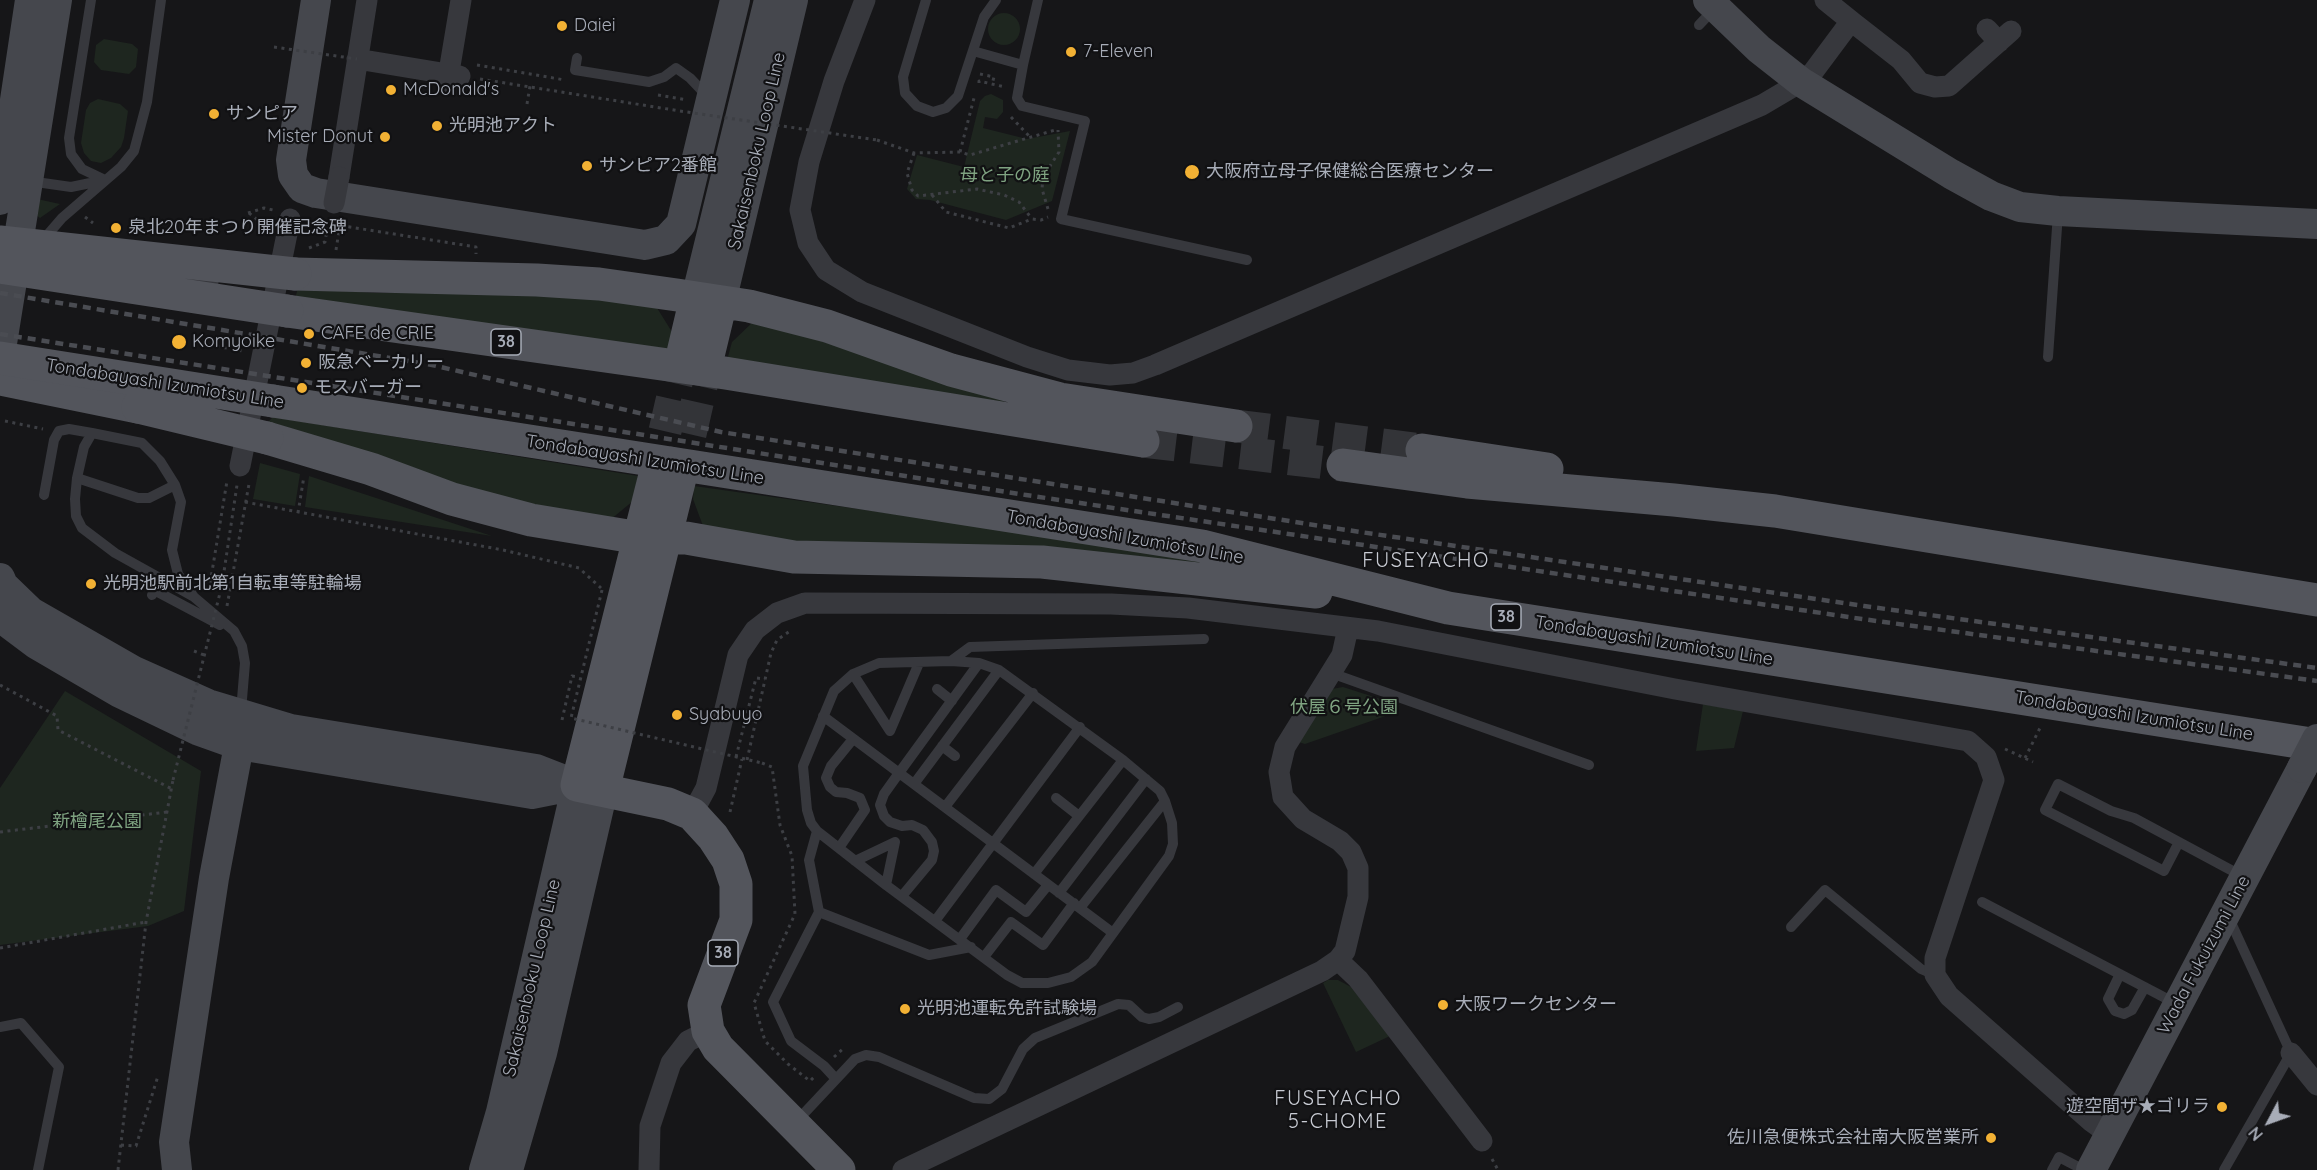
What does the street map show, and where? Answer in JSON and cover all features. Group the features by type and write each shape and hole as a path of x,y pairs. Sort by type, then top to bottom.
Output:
{"main road":[{"path":"0,242 600,284 749,306 827,326 951,370 1022,372 1060,399 1236,426"},
{"name":"38","path":"5,277 287,311 725,374 1143,441"},
{"path":"694,359 708,300"},
{"path":"4,366 138,407 267,438 371,469 452,499 531,520 794,557 1042,562 1448,608"},
{"name":"Tondabayashi Izumiotsu Line","path":"4,366 273,401 1202,546 1448,608 2309,766"},
{"path":"1422,450 1583,474 1775,511 2317,600"},
{"path":"1343,465 1467,482 1775,511"},
{"name":"Tondabayashi Izumiotsu Line","path":"590,787 666,481"},
{"name":"38","path":"590,787 668,804 692,814 713,837 728,860 736,884 736,920 704,1005 708,1031"},
{"path":"708,1031 718,1048 795,1123 839,1170"}],"street":[{"path":"30,0 25,34 5,277 4,366 182,405 177,432"},
{"path":"25,34 57,0"},
{"path":"316,0 291,160 292,175 302,188 316,193 645,245 666,240 681,224 735,0"},
{"path":"334,203 367,0"},
{"path":"357,58 456,74 461,0"},
{"name":"Sakaisenboku Loop Line","path":"708,300 769,0"},
{"name":"Sakaisenboku Loop Line","path":"708,300 793,0"},
{"path":"865,0 834,81 809,162 800,210 808,243 826,270 862,292 1022,372 1068,370 1110,375 1133,373 1144,369 1762,105 1801,82 1821,64 1851,21"},
{"path":"1825,0 1901,60 1920,83 1935,87 1949,86 1999,34"},
{"path":"1708,11 1801,82 1951,174 1991,196 2020,207 2058,211 2317,224"},
{"path":"240,465 262,354 283,219"},
{"path":"47,263 208,282"},
{"path":"0,578 3,585 32,612 134,670 208,704 291,729 536,769 590,787"},
{"path":"692,814 706,788 738,656 755,630 777,613 805,603 1122,604 1188,608 1378,631 1664,687 1968,741 1986,757 1994,780 1935,958 1935,975 1948,996 2092,1122 2110,1135"},
{"path":"0,617 36,644 120,693 197,730 239,745 532,794 590,787"},
{"path":"903,1170 1322,971 1338,960 1345,951 1358,897 1358,868 1351,852 1340,841 1303,819 1283,797 1279,772 1285,747 1342,655 1348,628"},
{"path":"177,1170 175,1131 214,878 239,745 240,715"},
{"name":"Wada Fukuizumi Line","path":"2091,1170 2245,878 2309,766 2317,739"},
{"name":"Sakaisenboku Loop Line","path":"484,1170 590,787"},
{"name":"Sakaisenboku Loop Line","path":"508,1170 542,1053 590,787"},
{"path":"1338,960 1358,979 1482,1141"},
{"path":"649,1170 650,1126 671,1063 688,1041 708,1031"},
{"path":"2291,1053 2317,1085"}],"lane":[{"path":"92,0 69,138 71,154 82,169 105,180"},
{"path":"5,277 62,218 121,167 134,151 140,132 161,0"},
{"path":"926,0 903,77 905,93 917,106 933,111 946,108 958,96 984,16 996,0"},
{"path":"1038,0 1017,98 1022,106 1085,121 1061,219 1247,260"},
{"path":"974,51 1023,65"},
{"path":"577,58 575,70 650,82 664,77 676,68 690,78 711,100"},
{"path":"13,183 71,187 105,180"},
{"path":"2048,357 2058,211"},
{"path":"44,495 54,440 59,431 69,429 142,443 160,461 175,485 181,502 172,550 178,574 194,597"},
{"path":"92,433 84,447 77,478 76,516 82,528 115,553 194,597 234,631 242,646 245,663 240,715"},
{"path":"77,478 138,498 149,498 175,485"},
{"path":"152,595 154,590 221,626 242,646"},
{"path":"951,661 970,646 1204,639"},
{"path":"951,661 979,663 999,670 1123,760 1160,791 1165,801 1172,823 1173,844 1168,856 1092,962 1071,977 1048,983 1022,982 1007,975 838,848 811,823 807,810 803,766 834,691 853,674 879,663 951,661"},
{"path":"853,674 890,731 919,663"},
{"path":"902,896 932,860 934,851 932,842 923,830 912,825 902,826 890,822 884,816 880,805 884,794 979,663"},
{"path":"914,784 999,670"},
{"path":"1331,673 1589,765"},
{"path":"937,690 952,701"},
{"path":"945,807 1033,693"},
{"path":"823,716 1113,933"},
{"path":"935,921 1080,727"},
{"path":"838,848 865,810 860,798 836,792 830,787 826,778 831,766 854,739"},
{"path":"942,746 955,756"},
{"path":"1034,874 1123,760"},
{"path":"1059,893 1146,779"},
{"path":"2179,842 2164,871 2045,810 2058,784 2111,811 2133,818 2179,842 2245,878"},
{"path":"1056,798 1079,816"},
{"path":"984,957 1011,922 1043,945 1165,801"},
{"path":"818,831 809,860 819,912 773,1002 791,1041 824,1066 836,1079"},
{"path":"855,861 896,842 886,885"},
{"path":"960,939 996,890 1026,912 1048,885"},
{"path":"1791,927 1825,890 1921,969 1935,975"},
{"path":"1982,902 2178,1005"},
{"path":"819,912 929,955 971,947"},
{"path":"2224,1170 2291,1053 2227,913"},
{"path":"2120,974 2108,999 2115,1011 2124,1014 2132,1010 2145,987"},
{"path":"795,1123 855,1059 866,1055 879,1057 974,1098 989,1099 1002,1089 1023,1049 1035,1038 1118,1004 1129,1005 1142,1017 1149,1019 1178,1007"},
{"path":"0,1027 21,1023 58,1067 38,1170"},
{"path":"2052,1170 2059,1157 2084,1170"}],"path":[{"path":"274,47 357,58"},
{"path":"456,74 507,70"},
{"path":"976,73 994,77 992,84"},
{"path":"456,74 877,140 914,153 960,152 970,154 1059,127 1059,152 1043,177 1042,189 1049,216 1041,220 1032,219 1009,228 946,212 932,195"},
{"path":"960,152 979,81 1008,88"},
{"path":"527,104 530,86"},
{"path":"1010,116 1029,136"},
{"path":"914,153 907,173 912,190 918,196 977,189 1004,195 1019,202 1032,219"},
{"path":"264,208 283,219 259,221 248,213 264,208"},
{"path":"85,217 93,223"},
{"path":"334,260 340,225"},
{"path":"301,262 325,242 327,229 340,225 476,247 475,262"},
{"path":"209,345 262,354"},
{"path":"5,421 42,429"},
{"path":"227,606 249,479 240,465"},
{"path":"118,1170 146,922 173,780 222,585 240,465"},
{"path":"208,592 227,478 240,465"},
{"path":"298,513 306,466"},
{"path":"245,502 503,550 579,568 602,590 571,718 772,766 780,825 792,856 795,914 754,1003 765,1041 788,1064 810,1081"},
{"path":"747,760 771,653 777,640 797,628"},
{"path":"195,651 204,655"},
{"path":"562,720 572,676"},
{"path":"735,759 756,678 765,679"},
{"path":"0,685 57,716 58,730 172,789"},
{"path":"2025,758 2045,718"},
{"path":"1986,757 2000,747 2033,762"},
{"path":"730,812 742,759"},
{"path":"0,832 167,812"},
{"path":"0,948 146,922"},
{"path":"121,1145 136,1146 159,1075"}],"green space":[{"path":"1004,13 1015,18 1020,29 1015,40 1004,45 993,40 988,29 993,18"},
{"path":"104,39 132,44 138,49 136,67 129,74 101,70 94,62 96,45"},
{"name":"母と子の庭","path":"991,94 1003,100 1003,112 997,119 985,117 983,128 1027,139 1070,131 1052,201 1006,220 930,200 916,199 907,189 917,155 964,167 980,101"},
{"path":"98,99 120,104 128,111 121,147 111,158 101,163 91,161 84,153 81,143 86,110 90,103"},
{"path":"37,199 60,204 40,218 36,215"},
{"path":"298,288 375,293 495,292 654,303 672,332 667,354 295,299"},
{"path":"755,320 991,395 1016,407 726,364 732,342"},
{"path":"273,417 638,476 633,501 610,520 533,507 455,487 268,422"},
{"path":"260,463 300,474 295,506 253,499"},
{"path":"309,476 492,536 305,507"},
{"path":"694,486 1166,552 1243,565 784,549 706,534 693,499"},
{"name":"伏屋６号公園","path":"1343,687 1399,705 1397,712 1305,744 1298,742 1332,689"},
{"name":"新檜尾公園","path":"65,691 201,771 184,911 148,926 0,945 0,788"},
{"path":"1703,704 1743,711 1734,748 1696,751"},
{"path":"1328,980 1338,980 1351,987 1390,1036 1356,1052 1323,983"}],"tunnel":[{"path":"654,479 682,357"},
{"path":"679,482 707,360"},
{"path":"1236,426 1422,450"},
{"path":"1143,441 1343,465"}],"railway":[{"path":"0,293 432,365 721,432 1340,529 1864,606 2317,668"},
{"path":"0,334 1026,495 1862,619 2317,681"}],"place":[{"name":"Daiei","path":"562,26"},
{"name":"7-Eleven","path":"1071,52"},
{"name":"McDonald's","path":"391,90"},
{"name":"サンピア","path":"214,114"},
{"name":"光明池アクト","path":"437,126"},
{"name":"Mister Donut","path":"385,137"},
{"name":"サンピア2番館","path":"587,166"},
{"name":"大阪府立母子保健総合医療センター","path":"1192,172"},
{"name":"泉北20年まつり開催記念碑","path":"116,228"},
{"name":"CAFE de CRIE","path":"309,334"},
{"name":"Komyoike","path":"179,342"},
{"name":"阪急ベーカリー","path":"306,363"},
{"name":"モスバーガー","path":"302,388"},
{"name":"光明池駅前北第1自転車等駐輪場","path":"91,584"},
{"name":"Syabuyo","path":"677,715"},
{"name":"大阪ワークセンター","path":"1443,1005"},
{"name":"光明池運転免許試験場","path":"905,1009"},
{"name":"遊空間ザ★ゴリラ","path":"2222,1107"},
{"name":"佐川急便株式会社南大阪営業所","path":"1991,1138"}],"district":[{"name":"FUSEYACHO","path":"1426,561"},
{"name":"FUSEYACHO 5-CHOME","path":"1338,1110"}]}
